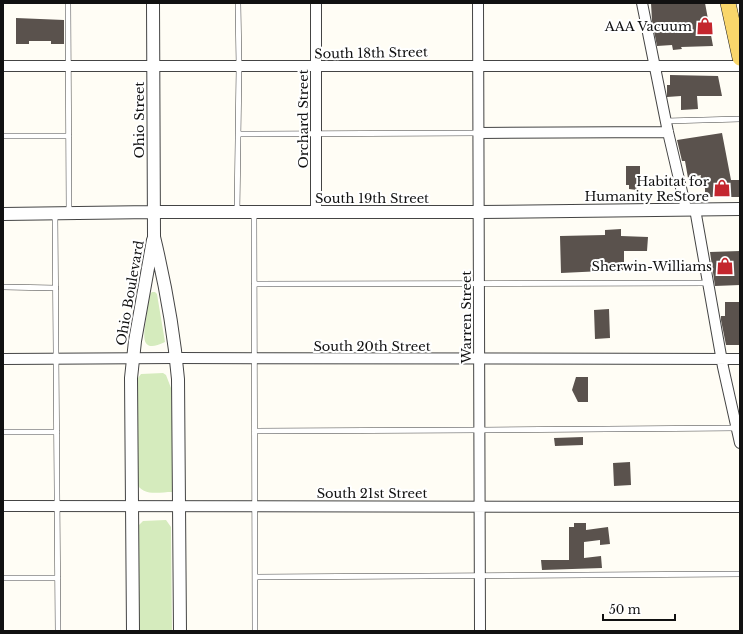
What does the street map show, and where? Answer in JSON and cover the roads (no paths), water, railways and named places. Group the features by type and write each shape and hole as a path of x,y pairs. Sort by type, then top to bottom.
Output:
{"main road":[{"path":"728,3 734,19 740,58"}],"street":[{"name":"Ohio Street","path":"153,3 152,67 154,236"},
{"name":"Orchard Street","path":"316,3 316,212"},
{"name":"Warren Street","path":"478,3 480,631"},
{"path":"642,3 668,132 690,210 704,238 708,283 740,443"},
{"name":"South 18th Street","path":"3,66 740,66"},
{"path":"478,133 668,132"},
{"name":"South 19th Street","path":"3,214 740,210"},
{"name":"Ohio Boulevard","path":"154,236 161,268 176,358 178,379 180,631"},
{"name":"Ohio Boulevard","path":"133,631 132,358 154,236"},
{"name":"South 20th Street","path":"3,359 740,359"},
{"name":"South 21st Street","path":"3,506 740,507"}],"lane":[{"path":"68,3 69,214"},
{"path":"237,212 239,67 238,3"},
{"path":"666,121 740,119"},
{"path":"238,134 478,133"},
{"path":"3,136 68,136"},
{"path":"254,212 255,631"},
{"path":"56,214 58,631"},
{"path":"254,284 708,283"},
{"path":"3,287 56,288"},
{"path":"255,431 738,428"},
{"path":"3,432 57,432"},
{"path":"255,577 480,577 740,574"},
{"path":"3,578 58,578"}],"place":[{"name":"AAA Vacuum","path":"705,26"},
{"name":"Habitat for Humanity ReStore","path":"722,188"},
{"name":"Sherwin-Williams","path":"725,266"}]}
